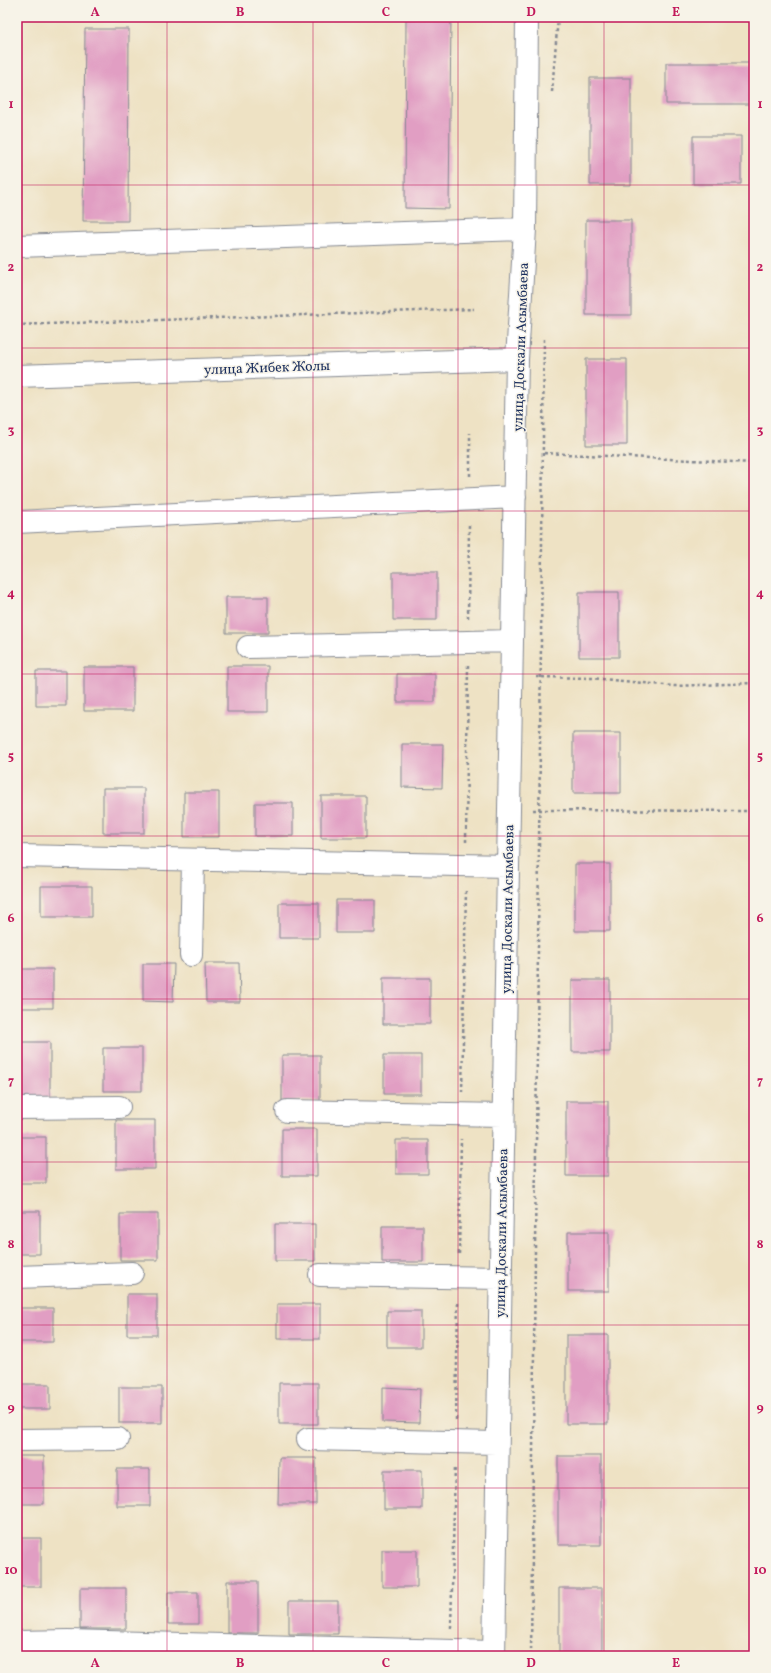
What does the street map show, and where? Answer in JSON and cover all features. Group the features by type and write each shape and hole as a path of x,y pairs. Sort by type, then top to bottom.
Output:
{"street":[{"name":"улица Доскали Асымбаева","path":"494,1654 517,359 525,228 528,17"},
{"path":"17,246 525,228"},
{"name":"улица Жибек Жолы","path":"17,376 517,359"},
{"path":"17,522 515,497"},
{"path":"248,647 512,641"},
{"path":"17,856 508,866"},
{"path":"191,955 193,860"},
{"path":"17,1108 119,1107"},
{"path":"287,1111 503,1114"},
{"path":"17,1277 132,1273"},
{"path":"320,1275 501,1278"},
{"path":"17,1440 118,1439"},
{"path":"308,1439 498,1443"},
{"path":"17,1642 68,1648 451,1651 494,1654"}],"path":[{"path":"552,95 558,17"},
{"path":"17,325 474,309"},
{"path":"531,1656 544,334"},
{"path":"451,1651 466,866 470,434"},
{"path":"544,453 754,463"},
{"path":"511,676 592,678 674,686 754,683"},
{"name":"улица Доскали Асымбаева","path":"509,810 754,811"}],"building":[{"path":"406,17 451,17 449,209 405,208"},
{"path":"85,29 129,29 128,221 83,221"},
{"path":"666,63 752,63 752,104 666,104"},
{"path":"590,78 631,78 631,185 590,185"},
{"path":"693,136 741,136 741,184 693,184"},
{"path":"586,220 631,220 631,315 586,315"},
{"path":"586,359 627,359 627,445 586,445"},
{"path":"393,572 437,572 437,620 393,620"},
{"path":"579,592 619,592 619,657 579,657"},
{"path":"226,597 268,597 268,633 226,633"},
{"path":"227,666 268,666 268,712 227,712"},
{"path":"84,667 133,667 133,711 84,711"},
{"path":"36,671 66,671 66,706 36,706"},
{"path":"397,674 435,674 435,702 397,702"},
{"path":"573,733 621,733 621,793 573,793"},
{"path":"402,744 443,744 442,788 402,787"},
{"path":"103,788 144,788 144,833 103,833"},
{"path":"184,792 219,792 219,837 184,837"},
{"path":"321,796 366,796 366,838 321,838"},
{"path":"255,803 293,803 293,836 255,836"},
{"path":"575,864 610,864 610,931 575,931"},
{"path":"41,886 92,886 92,917 41,917"},
{"path":"336,900 375,900 375,933 336,933"},
{"path":"279,903 319,903 319,938 279,938"},
{"path":"205,963 239,963 240,1002 206,1002"},
{"path":"143,964 174,964 173,1002 143,1001"},
{"path":"17,969 53,969 53,1008 17,1008"},
{"path":"383,978 430,978 430,1024 383,1024"},
{"path":"572,980 610,980 610,1052 572,1052"},
{"path":"17,1042 50,1042 50,1098 17,1098"},
{"path":"103,1048 142,1048 142,1091 103,1091"},
{"path":"282,1055 320,1055 320,1101 282,1101"},
{"path":"384,1055 421,1055 421,1094 384,1094"},
{"path":"566,1101 608,1101 608,1176 566,1176"},
{"path":"116,1120 155,1120 155,1169 116,1169"},
{"path":"282,1129 317,1129 317,1176 282,1176"},
{"path":"17,1137 46,1137 46,1183 17,1183"},
{"path":"396,1140 428,1140 428,1174 396,1174"},
{"path":"17,1211 40,1211 40,1254 17,1254"},
{"path":"120,1214 158,1214 158,1260 120,1260"},
{"path":"275,1224 315,1224 315,1261 275,1261"},
{"path":"382,1226 423,1226 423,1262 382,1262"},
{"path":"568,1232 609,1232 609,1291 568,1291"},
{"path":"127,1294 157,1294 157,1335 127,1335"},
{"path":"277,1304 320,1304 320,1339 277,1339"},
{"path":"17,1308 53,1308 53,1342 17,1342"},
{"path":"387,1311 421,1311 421,1347 387,1347"},
{"path":"566,1335 608,1335 608,1424 566,1424"},
{"path":"279,1383 318,1383 318,1424 279,1424"},
{"path":"17,1384 50,1384 50,1409 17,1409"},
{"path":"119,1387 162,1387 162,1423 119,1423"},
{"path":"383,1387 420,1389 419,1423 383,1422"},
{"path":"17,1456 44,1456 44,1504 17,1504"},
{"path":"558,1456 601,1456 601,1545 558,1545"},
{"path":"279,1458 316,1458 316,1504 278,1504"},
{"path":"117,1469 150,1469 150,1506 117,1506"},
{"path":"384,1470 422,1470 422,1509 384,1509"},
{"path":"17,1538 41,1538 41,1587 17,1587"},
{"path":"382,1550 417,1550 417,1587 382,1587"},
{"path":"227,1581 258,1581 258,1633 227,1633"},
{"path":"80,1588 126,1588 126,1629 80,1629"},
{"path":"559,1588 602,1588 602,1656 559,1656"},
{"path":"168,1592 198,1592 198,1624 168,1624"},
{"path":"289,1601 338,1601 338,1634 289,1634"}]}
